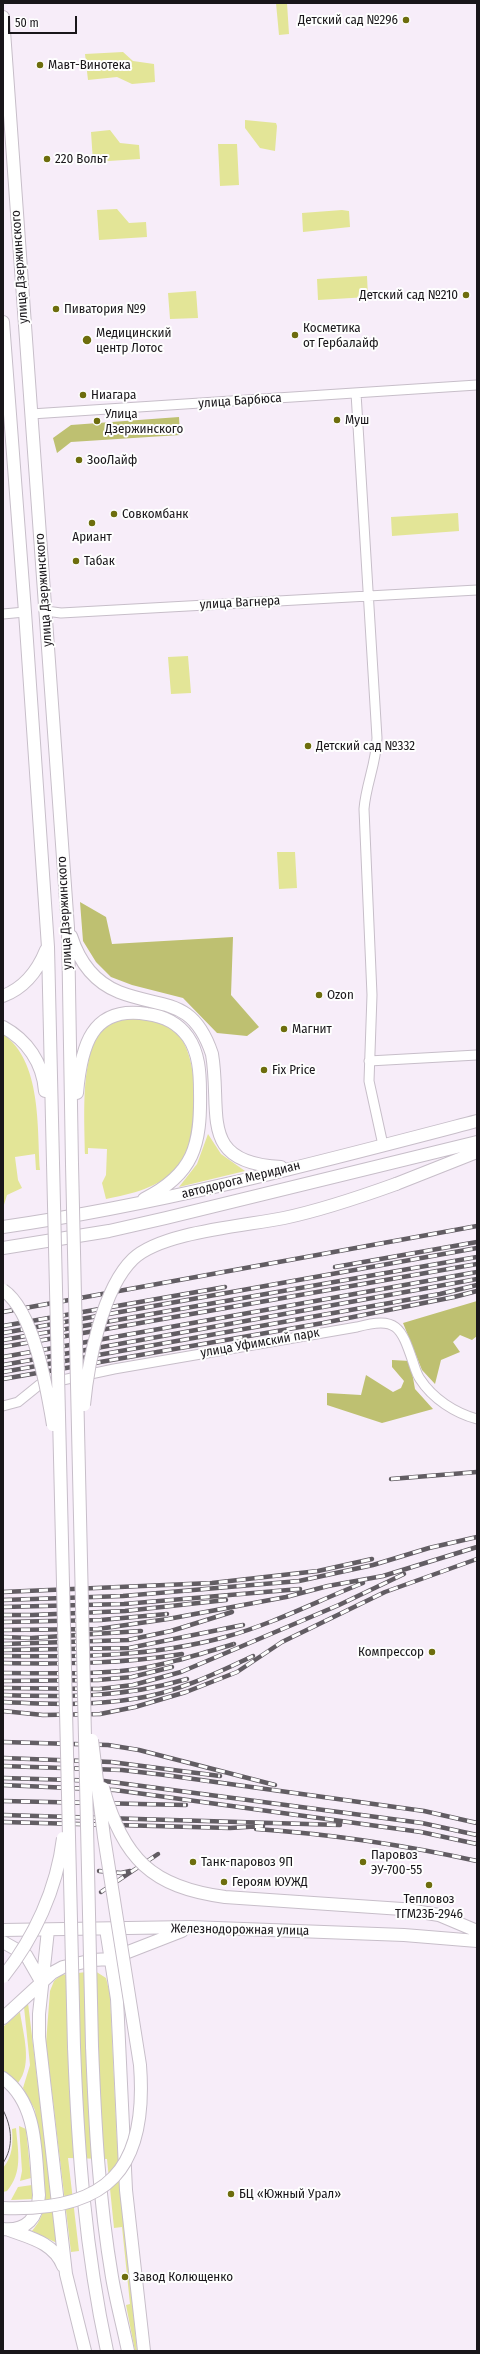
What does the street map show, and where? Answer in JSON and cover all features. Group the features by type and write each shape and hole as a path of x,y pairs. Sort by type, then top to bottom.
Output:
{"main road":[{"name":"улица Дзержинского","path":"3,17 7,145 46,611 68,928 72,1164"},
{"name":"улица Дзержинского","path":"3,322 7,420 26,612 48,947 53,1163"},
{"name":"улица Барбюса","path":"7,420 30,414"},
{"name":"улица Вагнера","path":"26,612 46,611"},
{"path":"68,928 78,956 90,972 100,981 120,992 172,1006 196,1024 208,1043 212,1054 218,1127 223,1143 229,1151 243,1160 255,1165 292,1168"},
{"path":"3,996 16,990 29,978 38,967 48,947"},
{"path":"127,1207 159,1191 174,1180 191,1159 198,1138 200,1110 197,1057 188,1037 171,1021 150,1014 127,1012 105,1019 94,1030 86,1045 80,1068 72,1164 94,2108 112,2277 128,2351"},
{"path":"3,1027 25,1044 40,1066 45,1084 53,1163 74,2047 80,2173 95,2292 106,2351"},
{"name":"автодорога Меридиан","path":"3,1227 127,1207 210,1189 477,1121"},
{"name":"автодорога Меридиан","path":"3,1248 95,1234 159,1220 477,1142"},
{"path":"78,1454 86,1383 102,1317 114,1285 136,1256 151,1246 163,1242 304,1213 396,1184 477,1152"},
{"path":"3,1222 26,1224"},
{"path":"3,1290 17,1302 32,1336 50,1409 60,1468"},
{"path":"3,2208 51,2207 93,2194 113,2179 121,2170 130,2155 138,2133 142,2099 140,2065 104,1837 93,1754 82,1624"},
{"path":"3,1978 32,1935 40,1917 60,1857 63,1836 66,1707"},
{"path":"93,1754 112,1814 122,1839 141,1864 162,1880 188,1890 225,1897 402,1909 439,1915 477,1931"},
{"path":"3,2018 52,1973 63,1967 93,1960 110,1959 190,1928"},
{"name":"Железнодорожная улица","path":"3,1930 190,1928 404,1935 477,1941"},
{"path":"106,1929 117,1999 126,2190 144,2351"},
{"path":"48,1930 42,1983 39,2037 66,2274 85,2351"},
{"path":"3,1942 26,1955 42,1983"},
{"path":"3,2078 17,2090 29,2114 39,2195 38,2207 32,2220 22,2227 5,2229"},
{"path":"5,2229 32,2238 51,2249 60,2260 66,2274"}],"street":[{"name":"улица Барбюса","path":"30,414 477,385"},
{"path":"356,393 370,595 377,738 377,758 364,809 372,994 369,1061 372,1098 383,1145"},
{"name":"улица Вагнера","path":"46,611 61,613 477,590"},
{"name":"улица Вагнера","path":"3,614 26,612"},
{"path":"369,1061 477,1055"},
{"name":"улица Уфимский парк","path":"3,1406 18,1402 39,1384 376,1322 395,1326 403,1334 419,1378 431,1393 446,1405 477,1419"}],"green space":[{"path":"276,3 287,3 289,34 279,35"},
{"path":"123,52 133,61 154,64 155,82 132,84 117,77 88,80 85,54"},
{"path":"245,120 276,123 275,151 260,148 245,128"},
{"path":"110,130 120,143 139,145 140,159 93,162 91,132"},
{"path":"218,144 237,144 239,185 220,186"},
{"path":"117,209 129,223 146,222 147,237 99,240 97,210"},
{"path":"342,210 349,211 350,227 303,232 302,213"},
{"path":"367,276 368,297 318,300 317,279"},
{"path":"196,291 198,318 170,319 168,293"},
{"path":"179,417 180,435 71,442 57,453 53,438 71,425"},
{"path":"458,513 459,531 392,536 391,517"},
{"path":"188,656 191,693 171,694 168,657"},
{"path":"277,852 295,852 297,888 279,889"},
{"path":"80,902 106,917 112,944 233,937 231,995 259,1027 247,1036 217,1033 183,998 132,985 111,977 96,962 83,941"},
{"path":"130,1019 149,1020 167,1026 178,1034 189,1056 193,1071 195,1118 190,1143 177,1167 170,1174 154,1185 144,1189 106,1199 102,1183 106,1175 107,1149 88,1148 88,1154 85,1154 84,1106 87,1070 90,1053 96,1039 104,1028 110,1024"},
{"path":"3,1034 16,1046 25,1061 31,1078 37,1115 40,1170 36,1170 35,1154 15,1157 18,1180 22,1188 7,1195 3,1208"},
{"path":"208,1134 221,1154 245,1171 179,1187 197,1164"},
{"path":"477,1301 477,1336 472,1340 460,1335 453,1342 460,1352 441,1360 435,1384 422,1370 403,1323"},
{"path":"392,1360 410,1361 415,1389 433,1409 382,1423 327,1405 327,1393 361,1395 366,1375 393,1392 401,1388 404,1381 392,1367"},
{"path":"95,1971 106,1978 110,1994 117,2142 137,2351 135,2351 126,2305 130,2304 122,2227 114,2228 107,2159 68,2158 79,2251 71,2252 46,2043 50,1991 54,1981 61,1975"},
{"path":"28,2003 57,2243 32,2231 42,2216 45,2198 35,2110 23,2088 30,2065 24,2007"},
{"path":"20,2012 25,2039 26,2058 23,2075 18,2083 3,2070 3,2027"},
{"path":"19,2126 26,2129 31,2178 20,2181 22,2171"},
{"path":"16,2128 18,2153 17,2169 12,2184 7,2191 3,2192 3,2168 11,2154 12,2129"},
{"path":"32,2185 33,2199 11,2200 18,2187"}],"tram line":[{"path":"3,2110 10,2130 9,2150 3,2163"}],"railway":[{"path":"3,1312 477,1226"},
{"path":"335,1267 477,1242"},
{"path":"3,1333 477,1248"},
{"path":"3,1340 477,1257"},
{"path":"3,1347 477,1264"},
{"path":"3,1357 477,1272"},
{"path":"3,1365 477,1279"},
{"path":"3,1372 440,1294 477,1285"},
{"path":"3,1326 225,1287"},
{"path":"3,1379 323,1323 477,1291"},
{"path":"391,1479 477,1472"},
{"path":"3,1600 123,1596 299,1581 373,1565 429,1548 477,1537"},
{"path":"3,1630 98,1629 168,1619 286,1597 328,1586 383,1576 477,1547"},
{"path":"3,1592 212,1583 318,1571 372,1559"},
{"path":"3,1711 43,1715 100,1714 135,1707 186,1692 237,1672 282,1642 385,1592 477,1559"},
{"path":"3,1688 99,1689 133,1685 181,1672 339,1605 404,1574"},
{"path":"3,1656 87,1656 170,1649 198,1644 260,1626 363,1583"},
{"path":"3,1607 124,1604 300,1589"},
{"path":"3,1615 125,1611 226,1600"},
{"path":"3,1644 128,1640 171,1631 232,1612"},
{"path":"3,1622 101,1620 167,1614"},
{"path":"3,1650 129,1648 243,1625"},
{"path":"3,1637 31,1638 141,1631"},
{"path":"3,1673 82,1673 130,1670 170,1662 234,1644"},
{"path":"3,1663 115,1662 182,1654"},
{"path":"3,1702 84,1704 133,1699 179,1688 253,1656"},
{"path":"3,1681 98,1680 132,1677 172,1667"},
{"path":"3,1695 95,1695 140,1690 187,1679"},
{"path":"3,1742 108,1745 139,1750 275,1785"},
{"path":"3,1758 111,1762 220,1776"},
{"path":"3,1766 122,1770 165,1775 424,1811 477,1823"},
{"path":"3,1778 104,1781 422,1823 477,1835"},
{"path":"3,1785 115,1790 421,1832 477,1844"},
{"path":"3,1801 186,1805"},
{"path":"3,1815 340,1825"},
{"path":"3,1822 230,1828 263,1826"},
{"path":"256,1829 367,1841 477,1861"},
{"path":"101,1892 158,1854"},
{"path":"99,1871 121,1873 130,1871"}],"place":[{"name":"Детский сад №296","path":"406,20"},
{"name":"Мавт-Винотека","path":"40,65"},
{"name":"220 Вольт","path":"47,159"},
{"name":"Детский сад №210","path":"466,295"},
{"name":"Пиватория №9","path":"56,309"},
{"name":"Косметика от Гербалайф","path":"295,335"},
{"name":"Медицинский центр Лотос","path":"87,340"},
{"name":"Ниагара","path":"83,395"},
{"name":"Муш","path":"337,420"},
{"name":"Улица Дзержинского","path":"97,421"},
{"name":"ЗооЛайф","path":"79,460"},
{"name":"Совкомбанк","path":"114,514"},
{"name":"Ариант","path":"92,523"},
{"name":"Табак","path":"76,561"},
{"name":"Детский cад №332","path":"308,746"},
{"name":"Ozon","path":"319,995"},
{"name":"Магнит","path":"284,1029"},
{"name":"Fix Price","path":"264,1070"},
{"name":"Компрессор","path":"432,1652"},
{"name":"Танк-паровоз 9П","path":"193,1862"},
{"name":"Паровоз ЭУ-700-55","path":"363,1862"},
{"name":"Героям ЮУЖД","path":"224,1882"},
{"name":"Тепловоз ТГМ23Б-2946","path":"429,1885"},
{"name":"БЦ «Южный Урал»","path":"231,2194"},
{"name":"Завод Колющенко","path":"125,2277"}]}
